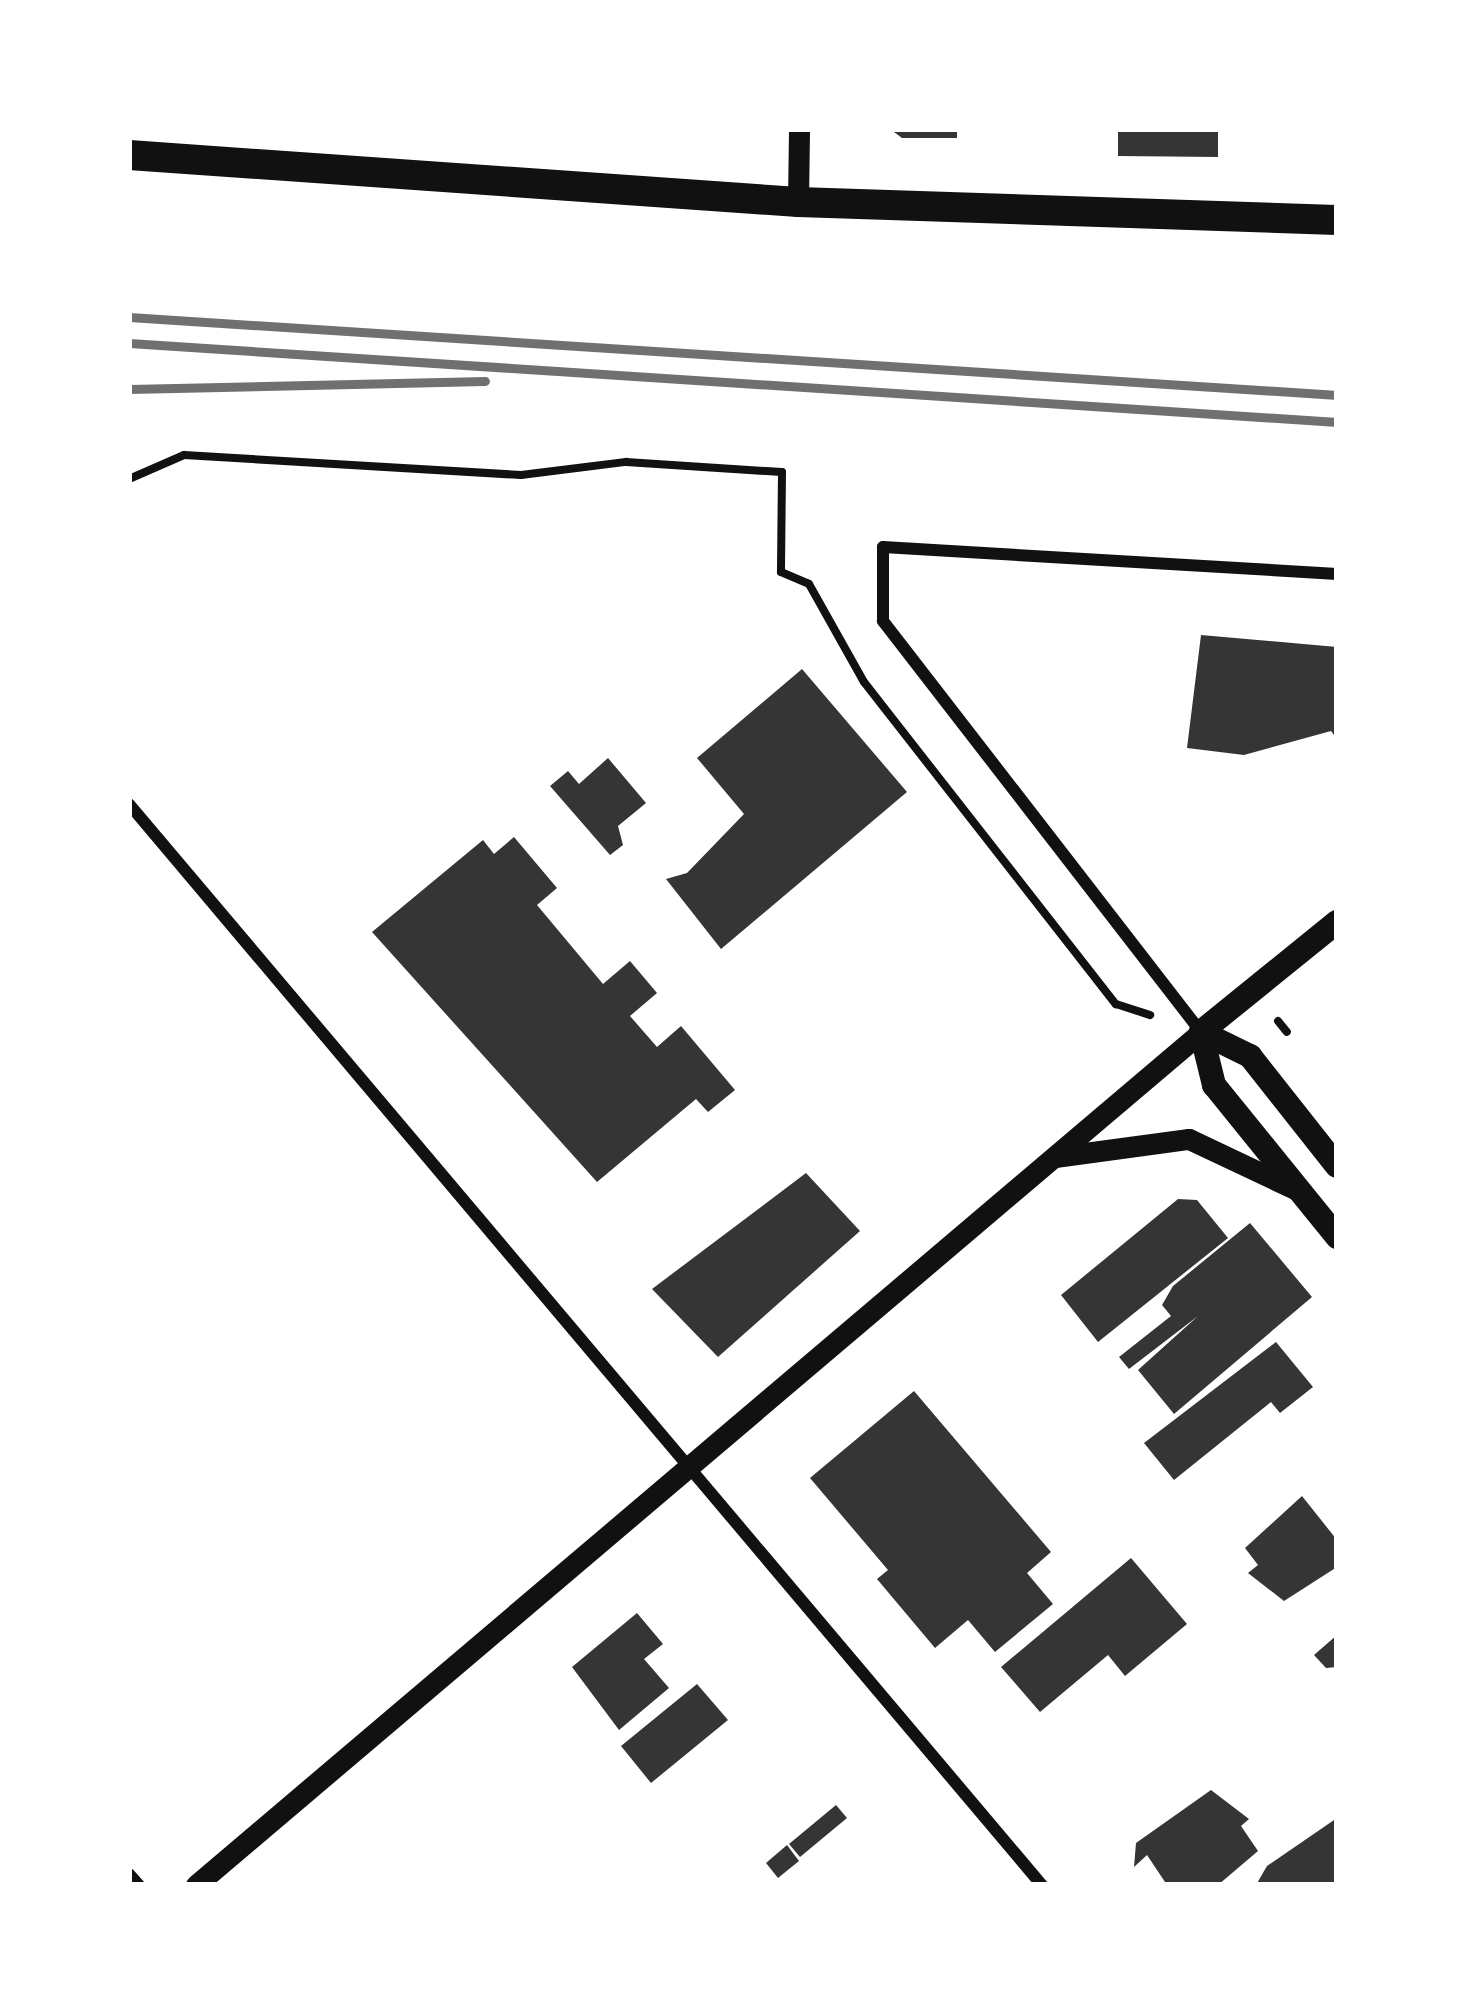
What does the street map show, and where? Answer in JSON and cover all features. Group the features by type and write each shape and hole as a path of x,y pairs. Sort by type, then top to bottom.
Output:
{"main road":[{"path":"129,155 798,202 1337,220"},
{"path":"1201,1032 1337,922"},
{"path":"1201,1032 1250,1056 1337,1166"},
{"path":"1201,1032 1214,1085 1337,1237"}],"street":[{"path":"798,202 799,129"},
{"path":"196,1885 689,1461 1201,1032 883,621 883,547 1337,574"},
{"path":"129,804 689,1461 1042,1885"},
{"path":"1055,1157 1189,1138 1297,1190"},
{"path":"129,1874 139,1885"}],"path":[{"path":"129,479 184,455 521,475 626,462 782,472 781,572 809,584 864,682 1116,1004 1201,1032"},
{"path":"1278,1021 1287,1032"}],"building":[{"path":"890,129 957,129 957,138 902,138"},
{"path":"1118,129 1218,129 1218,157 1118,156"},
{"path":"1201,635 1337,647 1337,739 1331,731 1244,755 1187,748"},
{"path":"802,669 907,792 721,949 666,879 687,873 744,814 697,758"},
{"path":"608,758 646,803 618,826 623,845 610,855 550,786 568,771 579,784"},
{"path":"514,837 557,888 537,905 603,984 630,961 657,993 630,1016 657,1047 681,1026 735,1090 708,1112 696,1099 597,1182 372,932 483,840 494,854"},
{"path":"806,1173 860,1231 718,1357 652,1289"},
{"path":"1178,1199 1197,1200 1228,1238 1098,1342 1061,1295"},
{"path":"1250,1223 1312,1297 1174,1414 1138,1370 1198,1316 1129,1369 1119,1357 1171,1316 1162,1305 1173,1286"},
{"path":"1276,1342 1313,1387 1280,1413 1271,1402 1174,1480 1144,1443"},
{"path":"914,1391 1051,1552 1027,1573 1053,1604 995,1652 968,1620 935,1648 877,1579 888,1570 810,1478"},
{"path":"1302,1496 1337,1540 1337,1567 1284,1601 1248,1573 1258,1565 1245,1548"},
{"path":"1131,1558 1187,1624 1125,1676 1108,1655 1040,1712 1001,1667"},
{"path":"637,1613 663,1644 644,1659 669,1688 619,1730 572,1667"},
{"path":"1337,1635 1337,1667 1326,1668 1314,1655"},
{"path":"697,1684 728,1720 651,1783 621,1746"},
{"path":"1211,1790 1249,1819 1241,1826 1258,1851 1218,1885 1167,1885 1147,1855 1134,1867 1136,1843"},
{"path":"836,1805 847,1818 800,1857 789,1844"},
{"path":"1337,1818 1337,1885 1256,1885 1267,1866"},
{"path":"787,1845 799,1861 778,1878 766,1863"}],"railway":[{"path":"129,317 1337,395"},
{"path":"129,343 1337,422"},
{"path":"129,389 485,381"}]}
